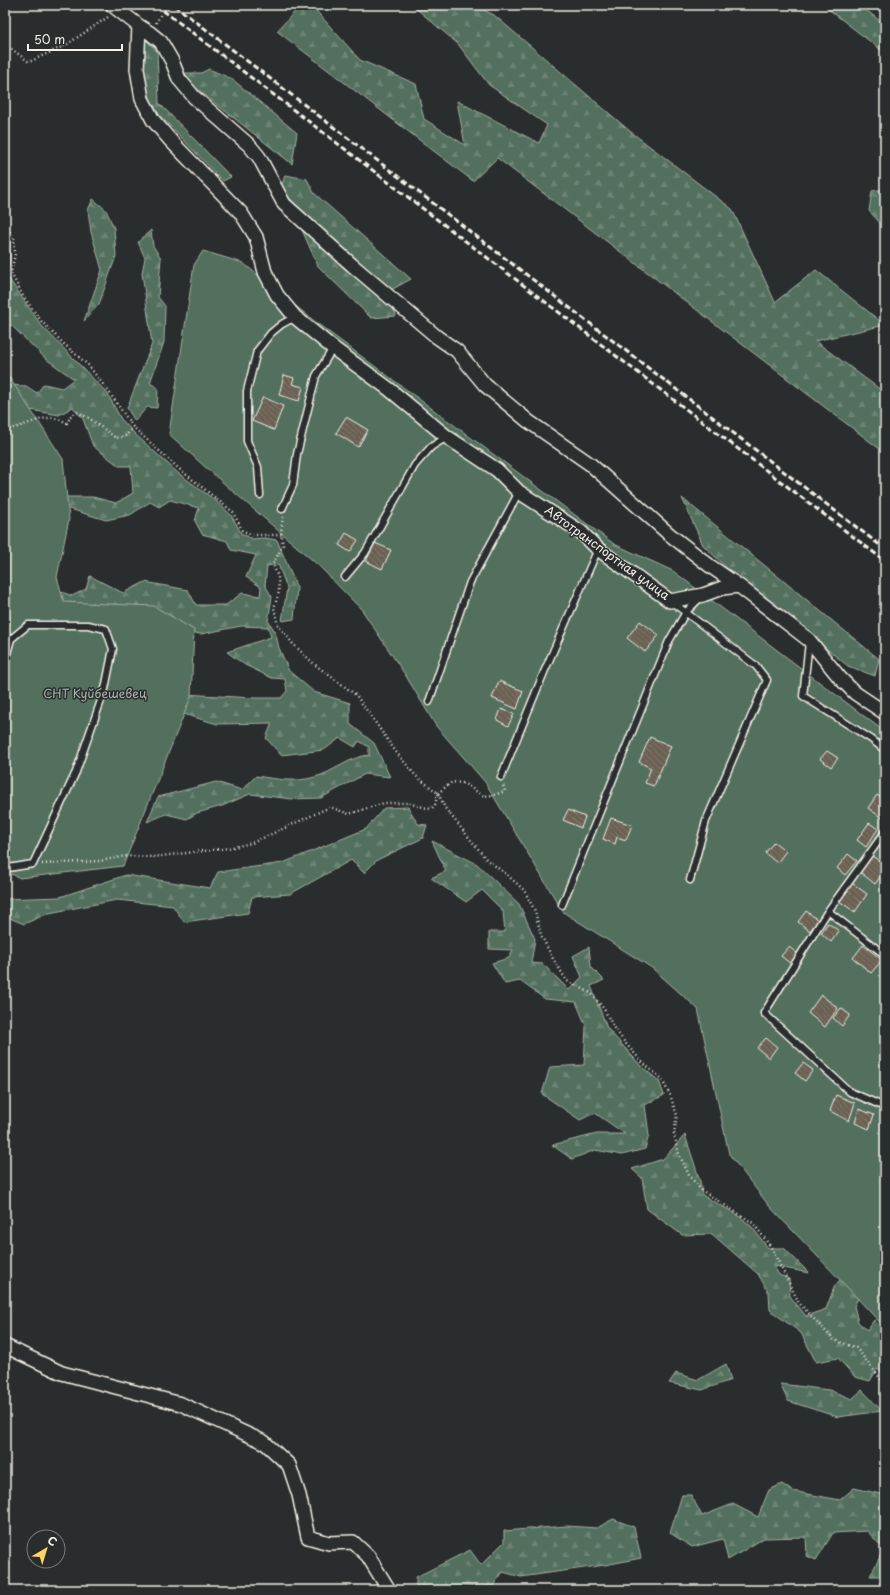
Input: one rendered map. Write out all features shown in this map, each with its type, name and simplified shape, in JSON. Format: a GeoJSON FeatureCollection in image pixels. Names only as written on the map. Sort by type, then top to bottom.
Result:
{"type":"FeatureCollection","features":[{"type":"Feature","properties":{"kind":"street"},"geometry":{"type":"LineString","coordinates":[[115,7],[139,26],[150,32],[161,42],[180,79],[194,97],[249,145],[259,157],[284,204],[314,232],[437,337],[457,351],[485,385],[528,421],[590,464],[669,534],[809,640],[840,678],[855,693],[885,713]]}},
{"type":"Feature","properties":{"kind":"street","name":"Автотранспортная улица"},"geometry":{"type":"LineString","coordinates":[[139,26],[137,68],[142,99],[150,115],[171,141],[240,213],[256,237],[265,272],[277,295],[295,317],[447,437],[497,470],[519,492],[581,532],[598,550],[670,601],[703,595],[722,588],[739,586]]}},
{"type":"Feature","properties":{"kind":"street"},"geometry":{"type":"LineString","coordinates":[[5,1346],[62,1373],[181,1404],[264,1442],[289,1466],[299,1495],[308,1537],[329,1543],[353,1542],[368,1556],[389,1590]]}},
{"type":"Feature","properties":{"kind":"lane"},"geometry":{"type":"LineString","coordinates":[[260,495],[258,467],[247,440],[247,391],[257,351],[271,333],[282,324],[295,317]]}},
{"type":"Feature","properties":{"kind":"lane"},"geometry":{"type":"LineString","coordinates":[[282,509],[293,485],[297,454],[316,376],[333,348]]}},
{"type":"Feature","properties":{"kind":"lane"},"geometry":{"type":"LineString","coordinates":[[345,577],[365,553],[415,465],[431,447],[447,437]]}},
{"type":"Feature","properties":{"kind":"lane"},"geometry":{"type":"LineString","coordinates":[[429,702],[470,582],[519,492]]}},
{"type":"Feature","properties":{"kind":"lane"},"geometry":{"type":"LineString","coordinates":[[501,777],[545,670],[598,550]]}},
{"type":"Feature","properties":{"kind":"lane"},"geometry":{"type":"LineString","coordinates":[[562,905],[669,641],[686,612],[703,595]]}},
{"type":"Feature","properties":{"kind":"lane"},"geometry":{"type":"LineString","coordinates":[[670,601],[756,666],[767,680],[706,821],[690,880]]}},
{"type":"Feature","properties":{"kind":"lane"},"geometry":{"type":"LineString","coordinates":[[5,661],[8,639],[28,625],[88,625],[106,629],[113,649],[105,689],[76,772],[33,864],[8,868],[5,867]]}},
{"type":"Feature","properties":{"kind":"lane"},"geometry":{"type":"LineString","coordinates":[[809,640],[803,696],[885,750]]}},
{"type":"Feature","properties":{"kind":"lane"},"geometry":{"type":"LineString","coordinates":[[885,832],[828,911],[764,1013],[850,1092],[885,1107]]}},
{"type":"Feature","properties":{"kind":"lane"},"geometry":{"type":"LineString","coordinates":[[828,911],[885,955]]}},
{"type":"Feature","properties":{"kind":"path"},"geometry":{"type":"LineString","coordinates":[[5,44],[29,62],[66,45],[115,7]]}},
{"type":"Feature","properties":{"kind":"path"},"geometry":{"type":"LineString","coordinates":[[5,225],[14,238],[14,254],[11,273],[23,296],[42,322],[88,365],[133,427],[178,468],[233,512],[242,530],[252,535],[282,536]]}},
{"type":"Feature","properties":{"kind":"path"},"geometry":{"type":"LineString","coordinates":[[5,429],[12,429],[32,421],[54,418],[67,422],[71,416],[77,412],[89,418],[116,438],[126,436],[133,427]]}},
{"type":"Feature","properties":{"kind":"path"},"geometry":{"type":"LineString","coordinates":[[282,509],[283,545],[273,564],[278,577],[279,592],[274,608],[278,625],[298,649],[314,664],[356,695],[396,752],[416,776],[438,793],[445,808],[487,860],[505,873],[524,890],[535,911],[541,935],[552,957],[567,981],[591,993],[604,1009],[614,1028],[627,1045],[643,1063],[661,1078],[670,1095],[676,1115],[674,1134],[679,1154],[689,1175],[701,1190],[753,1223],[772,1247],[799,1303],[834,1340],[856,1348],[885,1384]]}},
{"type":"Feature","properties":{"kind":"path"},"geometry":{"type":"LineString","coordinates":[[33,864],[100,861],[126,856],[153,857],[228,848],[252,843],[330,807],[350,814],[384,803],[408,803],[431,809],[435,805],[438,793],[452,782],[463,784],[484,796],[494,795],[505,791],[501,777]]}},
{"type":"Feature","properties":{"kind":"path"},"geometry":{"type":"LineString","coordinates":[[875,1590],[885,1578]]}},
{"type":"Feature","properties":{"kind":"green space"},"geometry":{"type":"Polygon","coordinates":[[[301,5],[311,5],[360,60],[416,84],[424,119],[465,145],[457,101],[539,143],[547,125],[489,85],[458,44],[412,5],[474,5],[494,15],[631,132],[732,209],[775,302],[816,270],[885,325],[815,341],[885,393],[885,453],[497,158],[473,181],[277,31],[301,5]]]}},
{"type":"Feature","properties":{"kind":"green space"},"geometry":{"type":"Polygon","coordinates":[[[823,5],[860,5],[885,25],[885,53],[823,5]]]}},
{"type":"Feature","properties":{"kind":"green space"},"geometry":{"type":"Polygon","coordinates":[[[146,40],[157,51],[159,103],[231,177],[223,181],[147,102],[142,47],[146,40]]]}},
{"type":"Feature","properties":{"kind":"green space"},"geometry":{"type":"Polygon","coordinates":[[[209,69],[232,79],[297,133],[292,164],[196,88],[181,73],[201,73],[209,69]]]}},
{"type":"Feature","properties":{"kind":"green space"},"geometry":{"type":"Polygon","coordinates":[[[285,175],[307,179],[314,193],[411,279],[391,290],[396,316],[371,318],[318,266],[302,230],[305,216],[281,188],[285,175]]]}},
{"type":"Feature","properties":{"kind":"green space"},"geometry":{"type":"Polygon","coordinates":[[[885,189],[885,228],[869,211],[872,191],[885,189]]]}},
{"type":"Feature","properties":{"kind":"green space"},"geometry":{"type":"Polygon","coordinates":[[[93,199],[106,210],[114,228],[116,256],[99,304],[84,321],[102,270],[91,232],[88,210],[93,199]]]}},
{"type":"Feature","properties":{"kind":"green space"},"geometry":{"type":"Polygon","coordinates":[[[151,230],[153,246],[161,258],[158,297],[165,306],[164,342],[150,383],[158,388],[157,408],[147,407],[135,421],[127,408],[152,344],[142,273],[145,258],[138,242],[151,230]]]}},
{"type":"Feature","properties":{"kind":"green space"},"geometry":{"type":"Polygon","coordinates":[[[5,234],[10,240],[10,260],[7,276],[41,325],[107,393],[121,419],[135,434],[178,473],[216,501],[231,515],[241,533],[252,539],[264,538],[277,540],[297,588],[294,619],[282,621],[287,588],[278,564],[267,566],[265,585],[272,597],[268,621],[275,631],[279,648],[289,671],[314,692],[350,703],[350,724],[374,743],[390,777],[365,774],[321,798],[292,799],[250,794],[222,806],[197,813],[187,819],[166,814],[147,822],[158,797],[216,782],[242,790],[256,776],[286,780],[308,779],[322,775],[362,756],[369,755],[369,747],[359,741],[355,747],[340,738],[324,750],[281,755],[266,738],[272,723],[217,724],[177,712],[184,694],[281,698],[287,691],[285,679],[272,678],[245,665],[227,652],[271,637],[268,627],[241,626],[201,634],[35,616],[49,587],[72,596],[86,589],[90,576],[123,593],[145,582],[188,590],[196,605],[226,605],[242,593],[260,596],[261,587],[246,577],[256,555],[231,550],[227,541],[202,534],[195,521],[199,508],[170,500],[159,507],[150,502],[130,515],[106,520],[63,507],[53,497],[93,497],[116,503],[133,493],[131,466],[119,466],[93,446],[83,419],[73,407],[59,415],[19,408],[10,385],[26,386],[37,393],[44,384],[62,388],[74,379],[46,359],[12,326],[5,323],[5,234]]]}},
{"type":"Feature","properties":{"kind":"green space"},"geometry":{"type":"Polygon","coordinates":[[[203,251],[243,263],[318,324],[614,544],[673,571],[885,732],[885,1328],[770,1207],[729,1154],[698,1009],[652,968],[563,912],[485,782],[436,726],[406,676],[362,610],[319,566],[169,434],[194,265],[203,251]]]}},
{"type":"Feature","properties":{"kind":"green space","name":"СНТ Куйбешевец"},"geometry":{"type":"Polygon","coordinates":[[[5,371],[63,459],[69,519],[57,577],[64,602],[154,606],[194,630],[191,697],[123,866],[20,878],[5,871],[5,371]]]}},
{"type":"Feature","properties":{"kind":"green space"},"geometry":{"type":"Polygon","coordinates":[[[682,498],[879,659],[875,676],[848,666],[731,572],[703,545],[682,498]]]}},
{"type":"Feature","properties":{"kind":"green space"},"geometry":{"type":"Polygon","coordinates":[[[408,807],[418,824],[427,825],[423,838],[377,860],[364,873],[351,860],[290,894],[252,897],[248,913],[184,922],[173,906],[117,900],[49,913],[24,924],[5,916],[5,899],[60,897],[126,875],[210,888],[218,872],[283,863],[366,829],[384,808],[408,807]]]}},
{"type":"Feature","properties":{"kind":"green space"},"geometry":{"type":"Polygon","coordinates":[[[432,841],[477,864],[519,904],[535,939],[531,963],[543,964],[569,990],[582,977],[573,956],[589,947],[591,967],[604,980],[591,986],[607,1028],[642,1067],[659,1081],[664,1095],[645,1105],[649,1135],[645,1149],[622,1155],[595,1150],[572,1159],[552,1145],[597,1134],[625,1134],[595,1113],[580,1120],[542,1094],[550,1067],[584,1065],[586,1026],[576,1002],[545,999],[520,981],[505,984],[492,963],[509,958],[513,950],[489,949],[489,932],[505,932],[503,911],[482,890],[466,902],[431,878],[446,871],[432,841]]]}},
{"type":"Feature","properties":{"kind":"green space"},"geometry":{"type":"Polygon","coordinates":[[[685,1135],[700,1181],[702,1195],[738,1215],[752,1227],[768,1248],[784,1248],[809,1273],[774,1266],[779,1275],[789,1279],[790,1296],[806,1316],[826,1309],[835,1285],[866,1254],[885,1264],[864,1288],[854,1306],[858,1322],[867,1330],[874,1320],[885,1333],[885,1374],[877,1369],[870,1381],[855,1377],[838,1358],[816,1362],[801,1333],[770,1310],[769,1293],[758,1274],[712,1234],[682,1235],[647,1209],[642,1178],[632,1169],[663,1159],[685,1135]]]}},
{"type":"Feature","properties":{"kind":"green space"},"geometry":{"type":"Polygon","coordinates":[[[726,1364],[731,1380],[702,1390],[669,1383],[676,1373],[698,1380],[726,1364]]]}},
{"type":"Feature","properties":{"kind":"green space"},"geometry":{"type":"Polygon","coordinates":[[[780,1384],[829,1390],[852,1399],[862,1390],[882,1411],[838,1417],[788,1401],[780,1384]]]}},
{"type":"Feature","properties":{"kind":"green space"},"geometry":{"type":"Polygon","coordinates":[[[782,1484],[792,1491],[840,1500],[854,1488],[885,1495],[885,1576],[870,1576],[884,1549],[867,1531],[833,1533],[816,1560],[807,1556],[806,1537],[764,1538],[728,1560],[723,1539],[692,1547],[670,1533],[682,1495],[691,1495],[702,1516],[733,1504],[758,1517],[769,1490],[782,1484]]]}},
{"type":"Feature","properties":{"kind":"green space"},"geometry":{"type":"Polygon","coordinates":[[[613,1519],[634,1527],[641,1558],[605,1565],[521,1577],[503,1572],[493,1586],[501,1590],[470,1590],[472,1586],[467,1590],[416,1590],[416,1577],[470,1550],[481,1565],[504,1542],[504,1531],[566,1526],[597,1528],[613,1519]]]}},
{"type":"Feature","properties":{"kind":"building"},"geometry":{"type":"Polygon","coordinates":[[[284,375],[294,378],[292,384],[303,387],[299,401],[279,395],[284,375]]]}},
{"type":"Feature","properties":{"kind":"building"},"geometry":{"type":"Polygon","coordinates":[[[263,397],[283,406],[274,430],[252,421],[263,397]]]}},
{"type":"Feature","properties":{"kind":"building"},"geometry":{"type":"Polygon","coordinates":[[[346,417],[368,430],[358,447],[336,433],[346,417]]]}},
{"type":"Feature","properties":{"kind":"building"},"geometry":{"type":"Polygon","coordinates":[[[346,533],[358,540],[350,552],[339,545],[346,533]]]}},
{"type":"Feature","properties":{"kind":"building"},"geometry":{"type":"Polygon","coordinates":[[[375,543],[391,550],[382,569],[366,561],[375,543]]]}},
{"type":"Feature","properties":{"kind":"building"},"geometry":{"type":"Polygon","coordinates":[[[640,621],[659,635],[645,652],[627,638],[640,621]]]}},
{"type":"Feature","properties":{"kind":"building"},"geometry":{"type":"Polygon","coordinates":[[[499,681],[523,691],[517,709],[492,698],[499,681]]]}},
{"type":"Feature","properties":{"kind":"building"},"geometry":{"type":"Polygon","coordinates":[[[501,709],[514,714],[508,726],[497,720],[501,709]]]}},
{"type":"Feature","properties":{"kind":"building"},"geometry":{"type":"Polygon","coordinates":[[[650,737],[671,746],[654,786],[645,783],[651,768],[639,762],[650,737]]]}},
{"type":"Feature","properties":{"kind":"building"},"geometry":{"type":"Polygon","coordinates":[[[827,751],[838,758],[831,767],[820,759],[827,751]]]}},
{"type":"Feature","properties":{"kind":"building"},"geometry":{"type":"Polygon","coordinates":[[[877,795],[885,801],[885,814],[882,818],[868,808],[877,795]]]}},
{"type":"Feature","properties":{"kind":"building"},"geometry":{"type":"Polygon","coordinates":[[[568,810],[585,817],[581,828],[563,820],[568,810]]]}},
{"type":"Feature","properties":{"kind":"building"},"geometry":{"type":"Polygon","coordinates":[[[611,818],[632,825],[626,840],[617,837],[615,844],[603,839],[611,818]]]}},
{"type":"Feature","properties":{"kind":"building"},"geometry":{"type":"Polygon","coordinates":[[[869,823],[878,829],[866,847],[857,840],[869,823]]]}},
{"type":"Feature","properties":{"kind":"building"},"geometry":{"type":"Polygon","coordinates":[[[774,842],[786,851],[777,863],[765,853],[774,842]]]}},
{"type":"Feature","properties":{"kind":"building"},"geometry":{"type":"Polygon","coordinates":[[[848,854],[857,861],[845,875],[837,868],[848,854]]]}},
{"type":"Feature","properties":{"kind":"building"},"geometry":{"type":"Polygon","coordinates":[[[872,856],[885,865],[885,870],[875,884],[860,872],[872,856]]]}},
{"type":"Feature","properties":{"kind":"building"},"geometry":{"type":"Polygon","coordinates":[[[852,883],[867,894],[855,912],[839,901],[852,883]]]}},
{"type":"Feature","properties":{"kind":"building"},"geometry":{"type":"Polygon","coordinates":[[[806,911],[818,920],[810,931],[798,922],[806,911]]]}},
{"type":"Feature","properties":{"kind":"building"},"geometry":{"type":"Polygon","coordinates":[[[828,923],[839,931],[831,942],[821,933],[828,923]]]}},
{"type":"Feature","properties":{"kind":"building"},"geometry":{"type":"Polygon","coordinates":[[[863,945],[882,960],[871,973],[853,958],[863,945]]]}},
{"type":"Feature","properties":{"kind":"building"},"geometry":{"type":"Polygon","coordinates":[[[789,947],[799,955],[791,964],[781,956],[789,947]]]}},
{"type":"Feature","properties":{"kind":"building"},"geometry":{"type":"Polygon","coordinates":[[[821,995],[838,1008],[825,1027],[808,1013],[821,995]]]}},
{"type":"Feature","properties":{"kind":"building"},"geometry":{"type":"Polygon","coordinates":[[[841,1008],[850,1015],[842,1026],[833,1018],[841,1008]]]}},
{"type":"Feature","properties":{"kind":"building"},"geometry":{"type":"Polygon","coordinates":[[[766,1038],[777,1047],[769,1058],[757,1048],[766,1038]]]}},
{"type":"Feature","properties":{"kind":"building"},"geometry":{"type":"Polygon","coordinates":[[[803,1063],[813,1070],[805,1081],[795,1073],[803,1063]]]}},
{"type":"Feature","properties":{"kind":"building"},"geometry":{"type":"Polygon","coordinates":[[[836,1095],[855,1103],[849,1121],[830,1111],[836,1095]]]}},
{"type":"Feature","properties":{"kind":"building"},"geometry":{"type":"Polygon","coordinates":[[[859,1109],[874,1115],[869,1129],[855,1123],[859,1109]]]}},
{"type":"Feature","properties":{"kind":"railway"},"geometry":{"type":"LineString","coordinates":[[156,5],[885,561]]}},
{"type":"Feature","properties":{"kind":"railway"},"geometry":{"type":"LineString","coordinates":[[174,5],[885,549]]}}]}
